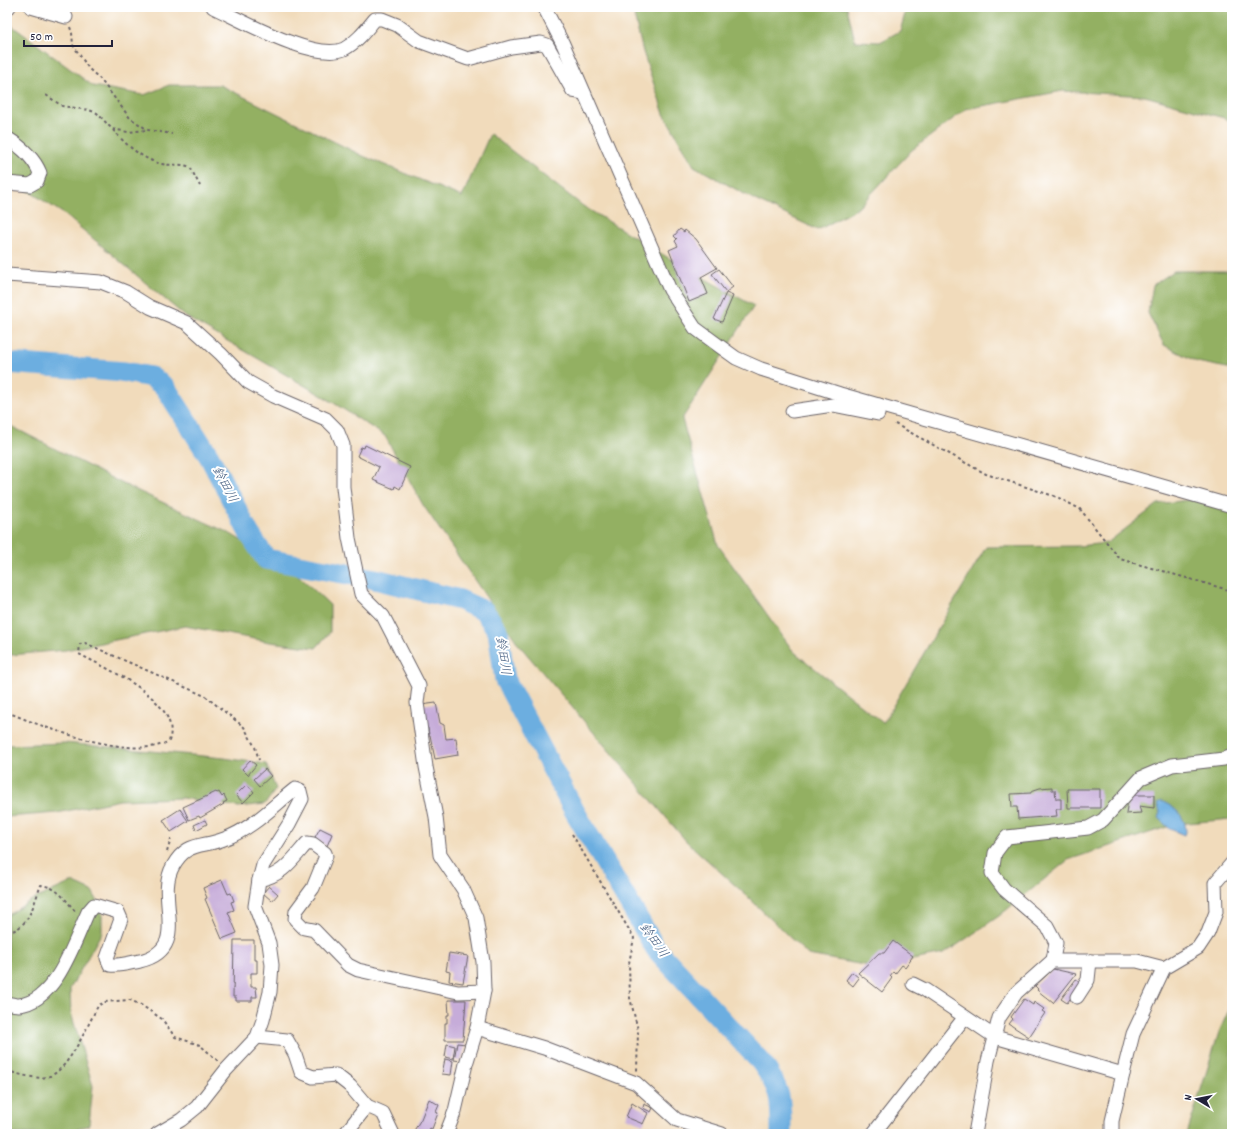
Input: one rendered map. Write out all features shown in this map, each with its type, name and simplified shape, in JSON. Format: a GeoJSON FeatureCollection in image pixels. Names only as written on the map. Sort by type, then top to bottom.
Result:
{"type":"FeatureCollection","features":[{"type":"Feature","properties":{"kind":"street"},"geometry":{"type":"LineString","coordinates":[[31,7],[62,12]]}},
{"type":"Feature","properties":{"kind":"street"},"geometry":{"type":"LineString","coordinates":[[212,7],[292,44],[323,52],[343,49],[359,38],[375,19],[382,19],[397,25],[419,42],[468,59],[511,47],[541,43],[548,45],[573,91],[584,93]]}},
{"type":"Feature","properties":{"kind":"street"},"geometry":{"type":"LineString","coordinates":[[544,7],[563,44],[670,290],[695,328],[736,358],[761,369],[878,409],[1232,506]]}},
{"type":"Feature","properties":{"kind":"street"},"geometry":{"type":"LineString","coordinates":[[7,138],[25,152],[36,165],[40,173],[37,182],[30,186],[7,183]]}},
{"type":"Feature","properties":{"kind":"street"},"geometry":{"type":"LineString","coordinates":[[7,275],[101,282],[126,292],[150,307],[187,323],[221,354],[248,382],[273,396],[326,419],[336,430],[343,445],[343,487],[349,538],[361,594],[383,616],[418,686],[416,703],[426,767],[436,817],[440,855],[463,889],[476,918],[483,962],[484,991],[478,1028],[466,1064],[455,1111],[446,1134]]}},
{"type":"Feature","properties":{"kind":"street"},"geometry":{"type":"LineString","coordinates":[[792,411],[833,405],[878,409]]}},
{"type":"Feature","properties":{"kind":"street"},"geometry":{"type":"LineString","coordinates":[[975,1134],[988,1061],[999,1018],[1016,993],[1052,961],[1056,943],[1047,926],[1004,889],[992,873],[995,853],[1007,837],[1088,828],[1103,820],[1141,778],[1172,765],[1224,759],[1232,756]]}},
{"type":"Feature","properties":{"kind":"street"},"geometry":{"type":"LineString","coordinates":[[7,1003],[19,1005],[35,1000],[52,985],[64,963],[83,921],[94,905],[118,912],[121,919],[107,958],[110,965],[122,966],[153,958],[167,942],[170,929],[167,889],[172,867],[181,854],[190,847],[224,840],[254,824],[295,789],[300,791],[302,799],[289,824],[263,865],[259,880],[255,906],[268,943],[272,965],[270,992],[257,1037],[227,1069],[198,1107],[181,1120],[157,1134]]}},
{"type":"Feature","properties":{"kind":"street"},"geometry":{"type":"LineString","coordinates":[[259,880],[272,878],[287,866],[307,843],[313,844],[326,853],[326,856],[313,888],[296,911],[295,919],[304,928],[314,930],[348,966],[358,970],[458,992],[484,991]]}},
{"type":"Feature","properties":{"kind":"street"},"geometry":{"type":"LineString","coordinates":[[1112,1134],[1112,1121],[1133,1034],[1164,968],[1198,948],[1208,934],[1216,912],[1215,883],[1232,862]]}},
{"type":"Feature","properties":{"kind":"street"},"geometry":{"type":"LineString","coordinates":[[1052,961],[1138,961],[1164,968]]}},
{"type":"Feature","properties":{"kind":"street"},"geometry":{"type":"LineString","coordinates":[[1077,997],[1088,980],[1090,961]]}},
{"type":"Feature","properties":{"kind":"street"},"geometry":{"type":"LineString","coordinates":[[913,984],[925,990],[994,1037],[1123,1074]]}},
{"type":"Feature","properties":{"kind":"street"},"geometry":{"type":"LineString","coordinates":[[873,1134],[965,1017]]}},
{"type":"Feature","properties":{"kind":"street"},"geometry":{"type":"LineString","coordinates":[[478,1028],[544,1048],[636,1083],[677,1120],[722,1134]]}},
{"type":"Feature","properties":{"kind":"street"},"geometry":{"type":"LineString","coordinates":[[257,1037],[287,1040],[295,1054],[301,1072],[313,1077],[336,1075],[350,1086],[367,1106],[383,1113],[393,1134]]}},
{"type":"Feature","properties":{"kind":"street"},"geometry":{"type":"LineString","coordinates":[[345,1134],[367,1106]]}},
{"type":"Feature","properties":{"kind":"path"},"geometry":{"type":"LineString","coordinates":[[62,12],[72,33],[73,45],[89,69],[100,79],[130,118],[148,130]]}},
{"type":"Feature","properties":{"kind":"path"},"geometry":{"type":"LineString","coordinates":[[46,95],[62,106],[89,110],[97,114],[121,139],[160,164],[183,164],[190,167],[200,186]]}},
{"type":"Feature","properties":{"kind":"path"},"geometry":{"type":"LineString","coordinates":[[112,129],[128,132],[148,130],[172,134]]}},
{"type":"Feature","properties":{"kind":"path"},"geometry":{"type":"LineString","coordinates":[[878,409],[986,474],[1057,497],[1080,509],[1120,559],[1232,591]]}},
{"type":"Feature","properties":{"kind":"path"},"geometry":{"type":"LineString","coordinates":[[7,712],[56,731],[95,742],[149,747],[162,745],[169,741],[172,732],[165,710],[153,698],[119,675],[79,654],[80,644],[85,643],[205,696],[244,727],[255,747],[259,760]]}},
{"type":"Feature","properties":{"kind":"path"},"geometry":{"type":"LineString","coordinates":[[572,834],[634,938],[629,963],[630,998],[638,1030],[636,1083]]}},
{"type":"Feature","properties":{"kind":"path"},"geometry":{"type":"LineString","coordinates":[[7,932],[12,932],[26,923],[41,885],[51,886],[62,896],[83,921]]}},
{"type":"Feature","properties":{"kind":"path"},"geometry":{"type":"LineString","coordinates":[[7,1071],[34,1077],[49,1076],[61,1067],[72,1053],[98,1006],[104,1002],[130,1000],[141,1005],[162,1019],[175,1038],[200,1045],[227,1069]]}},
{"type":"Feature","properties":{"kind":"green space"},"geometry":{"type":"Polygon","coordinates":[[[634,7],[847,7],[855,41],[880,42],[900,31],[907,7],[1232,7],[1232,122],[1224,118],[1145,96],[1063,91],[966,109],[912,150],[858,208],[818,230],[755,200],[694,166],[664,114],[643,52],[633,11],[634,7]]]}},
{"type":"Feature","properties":{"kind":"green space"},"geometry":{"type":"Polygon","coordinates":[[[7,22],[93,86],[144,95],[169,85],[220,85],[363,156],[462,197],[490,134],[583,206],[677,263],[754,306],[682,419],[718,545],[793,651],[883,723],[986,547],[1078,546],[1107,543],[1158,504],[1217,496],[1232,502],[1232,819],[1176,824],[1068,860],[999,916],[944,954],[875,967],[808,955],[747,896],[687,842],[519,645],[423,505],[385,436],[326,398],[186,317],[64,214],[7,177],[7,22]]]}},
{"type":"Feature","properties":{"kind":"green space"},"geometry":{"type":"Polygon","coordinates":[[[1174,271],[1232,271],[1232,369],[1197,362],[1164,345],[1148,313],[1153,285],[1174,271]]]}},
{"type":"Feature","properties":{"kind":"green space"},"geometry":{"type":"Polygon","coordinates":[[[7,424],[123,484],[229,533],[298,575],[330,605],[330,632],[316,648],[270,642],[185,626],[66,650],[11,655],[7,654],[7,424]]]}},
{"type":"Feature","properties":{"kind":"green space"},"geometry":{"type":"Polygon","coordinates":[[[65,743],[224,758],[266,764],[276,789],[265,804],[238,807],[182,798],[120,800],[57,813],[7,817],[7,745],[65,743]]]}},
{"type":"Feature","properties":{"kind":"green space"},"geometry":{"type":"Polygon","coordinates":[[[72,882],[92,891],[102,909],[102,932],[70,989],[71,1013],[93,1086],[89,1125],[65,1134],[7,1134],[7,916],[30,901],[72,882]]]}},
{"type":"Feature","properties":{"kind":"green space"},"geometry":{"type":"Polygon","coordinates":[[[1232,1003],[1232,1134],[1187,1134],[1219,1032],[1232,1003]]]}},
{"type":"Feature","properties":{"kind":"water"},"geometry":{"type":"Polygon","coordinates":[[[1161,801],[1175,809],[1182,817],[1186,827],[1186,833],[1184,835],[1170,829],[1158,818],[1160,812],[1157,803],[1161,801]]]}},
{"type":"Feature","properties":{"kind":"building"},"geometry":{"type":"Polygon","coordinates":[[[680,229],[684,232],[685,230],[696,239],[717,268],[701,277],[708,294],[689,302],[669,250],[678,246],[675,241],[677,239],[674,236],[680,229]]]}},
{"type":"Feature","properties":{"kind":"building"},"geometry":{"type":"Polygon","coordinates":[[[719,269],[733,287],[726,292],[712,274],[719,269]]]}},
{"type":"Feature","properties":{"kind":"building"},"geometry":{"type":"Polygon","coordinates":[[[726,293],[733,296],[722,322],[714,319],[726,293]]]}},
{"type":"Feature","properties":{"kind":"building"},"geometry":{"type":"Polygon","coordinates":[[[365,445],[410,467],[400,489],[395,486],[394,489],[373,480],[379,467],[357,456],[361,447],[364,448],[365,445]]]}},
{"type":"Feature","properties":{"kind":"building"},"geometry":{"type":"Polygon","coordinates":[[[436,703],[440,723],[444,725],[446,739],[456,738],[458,755],[435,759],[428,728],[425,729],[421,705],[436,703]]]}},
{"type":"Feature","properties":{"kind":"building"},"geometry":{"type":"Polygon","coordinates":[[[250,760],[256,765],[248,775],[242,769],[250,760]]]}},
{"type":"Feature","properties":{"kind":"building"},"geometry":{"type":"Polygon","coordinates":[[[265,769],[271,776],[260,786],[254,779],[265,769]]]}},
{"type":"Feature","properties":{"kind":"building"},"geometry":{"type":"Polygon","coordinates":[[[247,784],[254,792],[243,803],[236,795],[247,784]]]}},
{"type":"Feature","properties":{"kind":"building"},"geometry":{"type":"Polygon","coordinates":[[[1052,787],[1052,790],[1055,790],[1056,799],[1061,799],[1061,809],[1056,809],[1057,816],[1018,819],[1017,807],[1012,807],[1011,794],[1031,793],[1031,791],[1040,788],[1052,787]]]}},
{"type":"Feature","properties":{"kind":"building"},"geometry":{"type":"Polygon","coordinates":[[[1067,789],[1100,789],[1100,808],[1068,808],[1067,789]]]}},
{"type":"Feature","properties":{"kind":"building"},"geometry":{"type":"Polygon","coordinates":[[[219,792],[222,797],[224,795],[227,801],[200,818],[199,816],[189,820],[183,807],[219,792]]]}},
{"type":"Feature","properties":{"kind":"building"},"geometry":{"type":"Polygon","coordinates":[[[1133,795],[1154,795],[1154,808],[1139,806],[1141,813],[1126,814],[1128,799],[1133,795]]]}},
{"type":"Feature","properties":{"kind":"building"},"geometry":{"type":"Polygon","coordinates":[[[180,809],[188,821],[171,832],[163,820],[180,809]]]}},
{"type":"Feature","properties":{"kind":"building"},"geometry":{"type":"Polygon","coordinates":[[[205,820],[207,824],[196,830],[194,825],[205,820]]]}},
{"type":"Feature","properties":{"kind":"building"},"geometry":{"type":"Polygon","coordinates":[[[320,828],[332,834],[327,846],[314,839],[320,828]]]}},
{"type":"Feature","properties":{"kind":"building"},"geometry":{"type":"Polygon","coordinates":[[[222,880],[228,894],[231,893],[234,901],[231,902],[234,910],[228,912],[237,933],[222,939],[205,899],[207,898],[203,888],[222,880]]]}},
{"type":"Feature","properties":{"kind":"building"},"geometry":{"type":"Polygon","coordinates":[[[269,886],[278,894],[272,901],[263,893],[269,886]]]}},
{"type":"Feature","properties":{"kind":"building"},"geometry":{"type":"Polygon","coordinates":[[[234,940],[254,940],[254,960],[257,960],[257,973],[251,973],[251,987],[256,987],[257,997],[252,997],[252,1001],[236,1001],[236,997],[233,997],[234,940]]]}},
{"type":"Feature","properties":{"kind":"building"},"geometry":{"type":"Polygon","coordinates":[[[893,941],[913,956],[905,967],[902,965],[895,974],[893,972],[890,976],[892,978],[882,992],[858,973],[879,953],[884,953],[893,941]]]}},
{"type":"Feature","properties":{"kind":"building"},"geometry":{"type":"Polygon","coordinates":[[[449,953],[468,956],[463,983],[449,981],[450,972],[446,971],[449,953]]]}},
{"type":"Feature","properties":{"kind":"building"},"geometry":{"type":"Polygon","coordinates":[[[1053,969],[1076,974],[1053,1003],[1037,990],[1038,989],[1035,986],[1053,969]]]}},
{"type":"Feature","properties":{"kind":"building"},"geometry":{"type":"Polygon","coordinates":[[[852,972],[859,978],[853,986],[846,980],[852,972]]]}},
{"type":"Feature","properties":{"kind":"building"},"geometry":{"type":"Polygon","coordinates":[[[1076,979],[1082,983],[1067,1003],[1061,999],[1076,979]]]}},
{"type":"Feature","properties":{"kind":"building"},"geometry":{"type":"Polygon","coordinates":[[[1024,999],[1033,1005],[1034,1002],[1044,1009],[1042,1011],[1045,1013],[1029,1037],[1009,1024],[1013,1019],[1011,1017],[1024,999]]]}},
{"type":"Feature","properties":{"kind":"building"},"geometry":{"type":"Polygon","coordinates":[[[448,1000],[466,1000],[463,1040],[445,1040],[445,1023],[447,1023],[447,1015],[449,1015],[448,1000]]]}},
{"type":"Feature","properties":{"kind":"building"},"geometry":{"type":"Polygon","coordinates":[[[457,1043],[466,1044],[461,1061],[454,1060],[457,1043]]]}},
{"type":"Feature","properties":{"kind":"building"},"geometry":{"type":"Polygon","coordinates":[[[447,1044],[455,1046],[453,1059],[445,1057],[447,1044]]]}},
{"type":"Feature","properties":{"kind":"building"},"geometry":{"type":"Polygon","coordinates":[[[445,1059],[453,1061],[451,1075],[442,1074],[445,1059]]]}},
{"type":"Feature","properties":{"kind":"building"},"geometry":{"type":"Polygon","coordinates":[[[429,1099],[439,1105],[436,1112],[438,1113],[432,1129],[430,1128],[428,1134],[412,1134],[421,1119],[429,1099]]]}},
{"type":"Feature","properties":{"kind":"building"},"geometry":{"type":"Polygon","coordinates":[[[632,1103],[648,1113],[643,1124],[626,1117],[632,1103]]]}},
{"type":"Feature","properties":{"kind":"building"},"geometry":{"type":"Polygon","coordinates":[[[644,1104],[653,1108],[651,1112],[643,1108],[644,1104]]]}},
{"type":"Feature","properties":{"kind":"waterway","name":"鈴田川"},"geometry":{"type":"LineString","coordinates":[[7,363],[125,372],[151,377],[165,387],[209,456],[249,533],[266,559],[375,579],[460,600],[484,611],[498,631],[505,680],[575,812],[656,949],[761,1062],[768,1072],[777,1088],[779,1096],[781,1134]]}}]}
